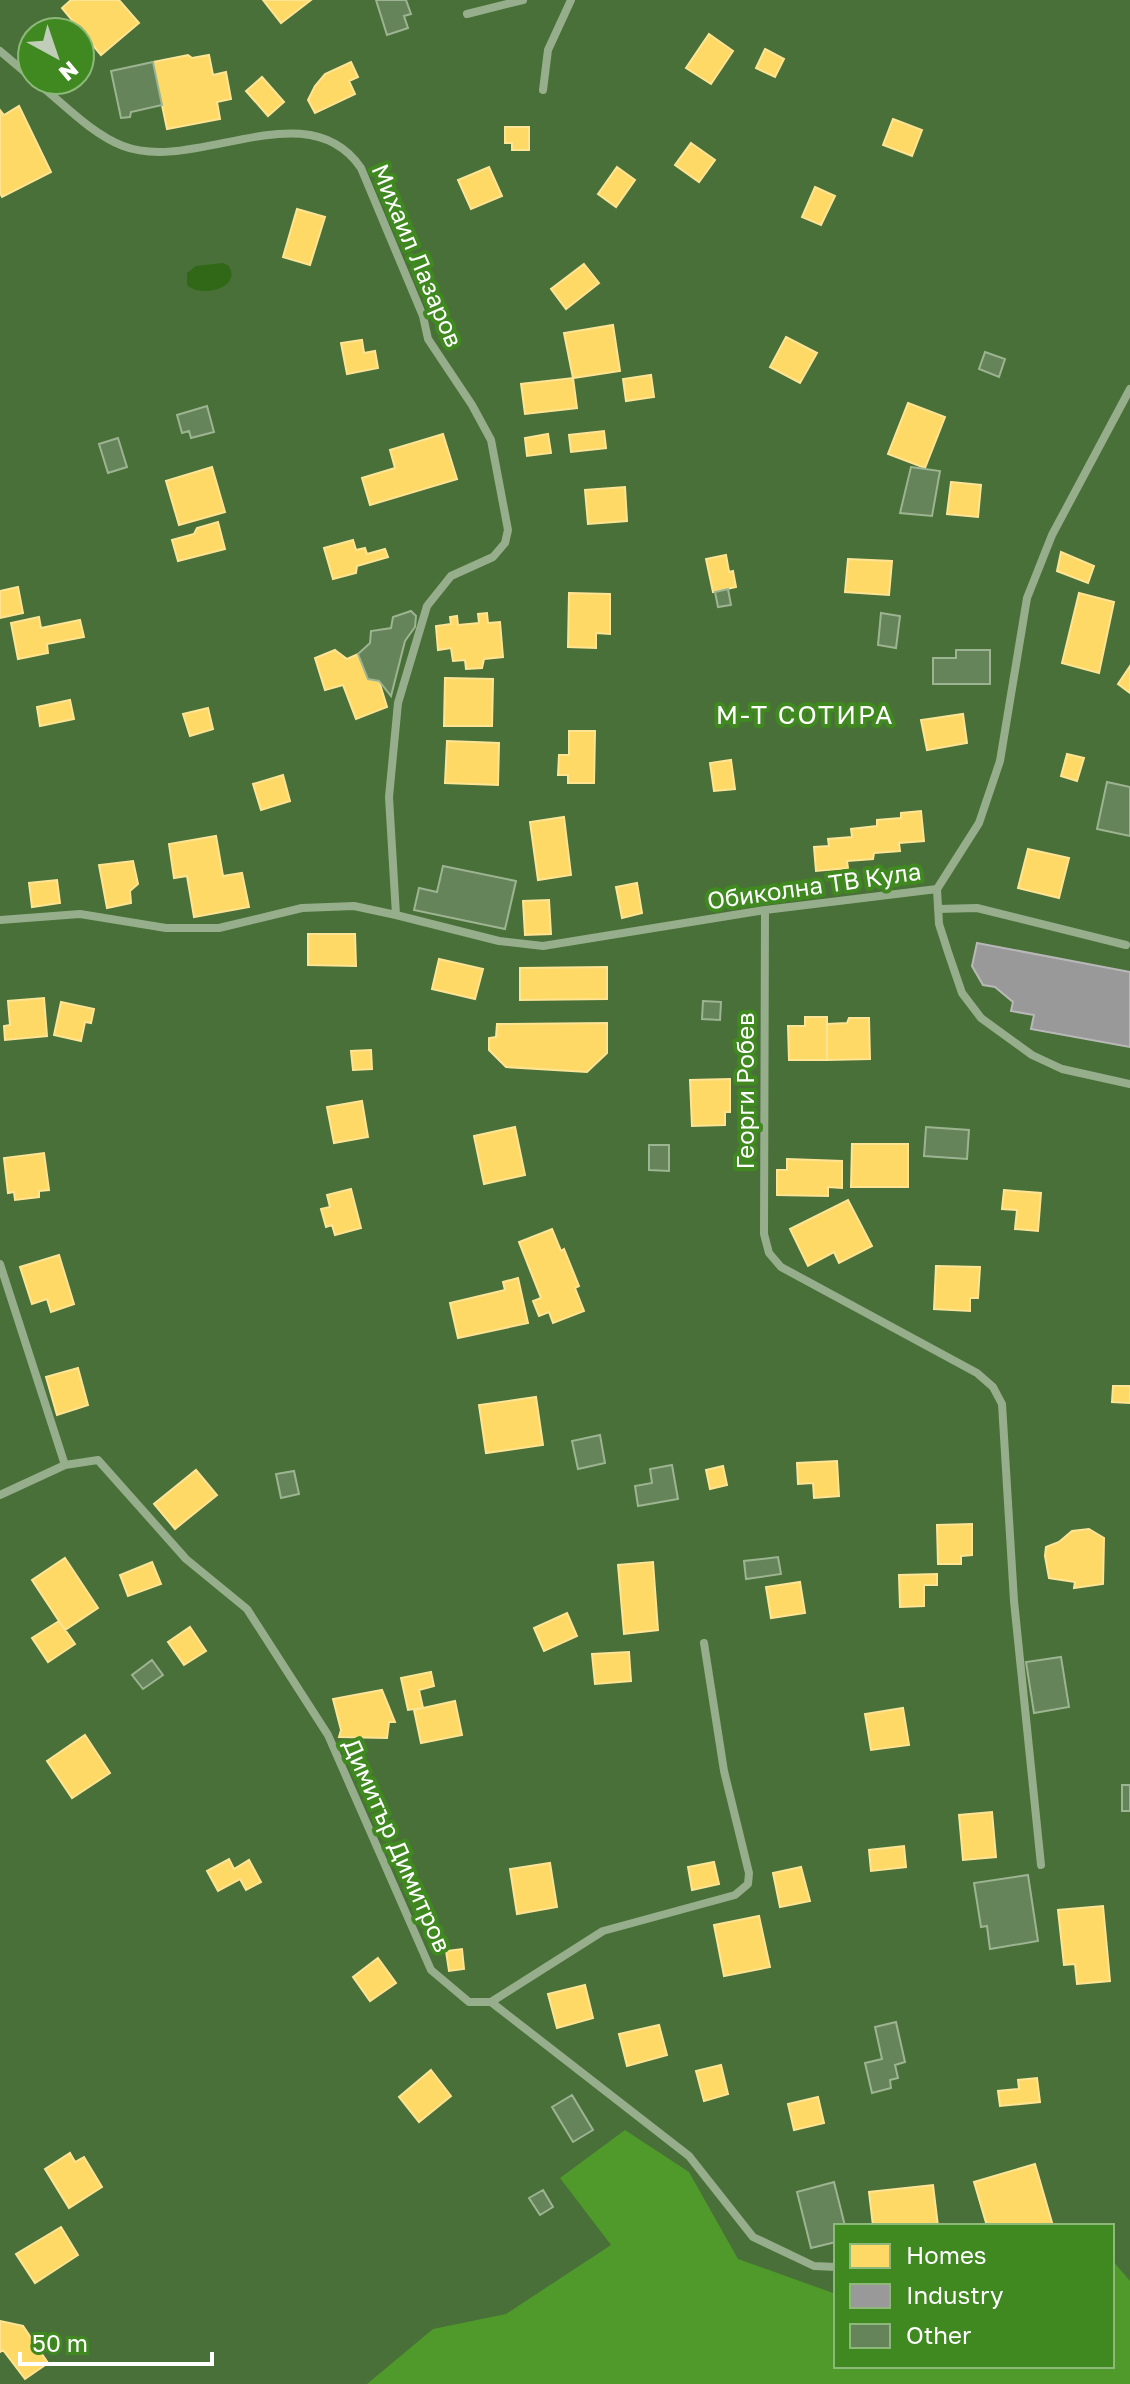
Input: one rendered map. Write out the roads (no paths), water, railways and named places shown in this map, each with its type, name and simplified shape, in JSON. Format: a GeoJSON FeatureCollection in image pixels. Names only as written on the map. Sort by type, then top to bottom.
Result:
{"type":"FeatureCollection","features":[{"type":"Feature","properties":{"kind":"street"},"geometry":{"type":"LineString","coordinates":[[467,14],[523,0]]}},
{"type":"Feature","properties":{"kind":"street"},"geometry":{"type":"LineString","coordinates":[[543,90],[548,50],[571,0]]}},
{"type":"Feature","properties":{"kind":"street","name":"Михаил Лазаров"},"geometry":{"type":"LineString","coordinates":[[0,51],[16,65]]}},
{"type":"Feature","properties":{"kind":"street","name":"Михаил Лазаров"},"geometry":{"type":"LineString","coordinates":[[54,96],[96,130],[124,146],[159,153],[250,137],[304,134],[332,140],[350,152],[361,168],[418,303],[428,339],[472,405],[491,440],[503,492],[508,530],[505,543],[493,557],[451,576],[427,606],[398,703],[389,797],[396,915]]}},
{"type":"Feature","properties":{"kind":"street"},"geometry":{"type":"LineString","coordinates":[[937,889],[979,823],[1000,761],[1027,598],[1052,535],[1130,389]]}},
{"type":"Feature","properties":{"kind":"street","name":"Обиколна ТВ Кула"},"geometry":{"type":"LineString","coordinates":[[0,920],[80,914],[166,928],[219,928],[302,908],[354,906],[499,941],[543,946],[765,910],[937,889],[943,938],[962,993],[981,1018],[1032,1055],[1062,1069],[1130,1084]]}},
{"type":"Feature","properties":{"kind":"street"},"geometry":{"type":"LineString","coordinates":[[938,909],[977,908],[1126,945]]}},
{"type":"Feature","properties":{"kind":"street","name":"Георги Робев"},"geometry":{"type":"LineString","coordinates":[[765,910],[764,1234],[769,1253],[781,1267],[977,1373],[993,1387],[1002,1404],[1014,1601],[1041,1865]]}},
{"type":"Feature","properties":{"kind":"street"},"geometry":{"type":"LineString","coordinates":[[0,1264],[65,1465]]}},
{"type":"Feature","properties":{"kind":"street","name":"Димитър Димитров"},"geometry":{"type":"LineString","coordinates":[[0,1495],[65,1465],[98,1460],[186,1559],[247,1609],[328,1735],[431,1970],[469,2002],[491,2002],[689,2156],[753,2237],[814,2266],[834,2267]]}},
{"type":"Feature","properties":{"kind":"street"},"geometry":{"type":"LineString","coordinates":[[491,2002],[603,1931],[735,1895],[748,1884],[749,1873],[724,1771],[704,1643]]}},
{"type":"Feature","properties":{"kind":"district","name":"М-Т СОТИРА"},"geometry":{"type":"Point","coordinates":[805,714]}}]}
